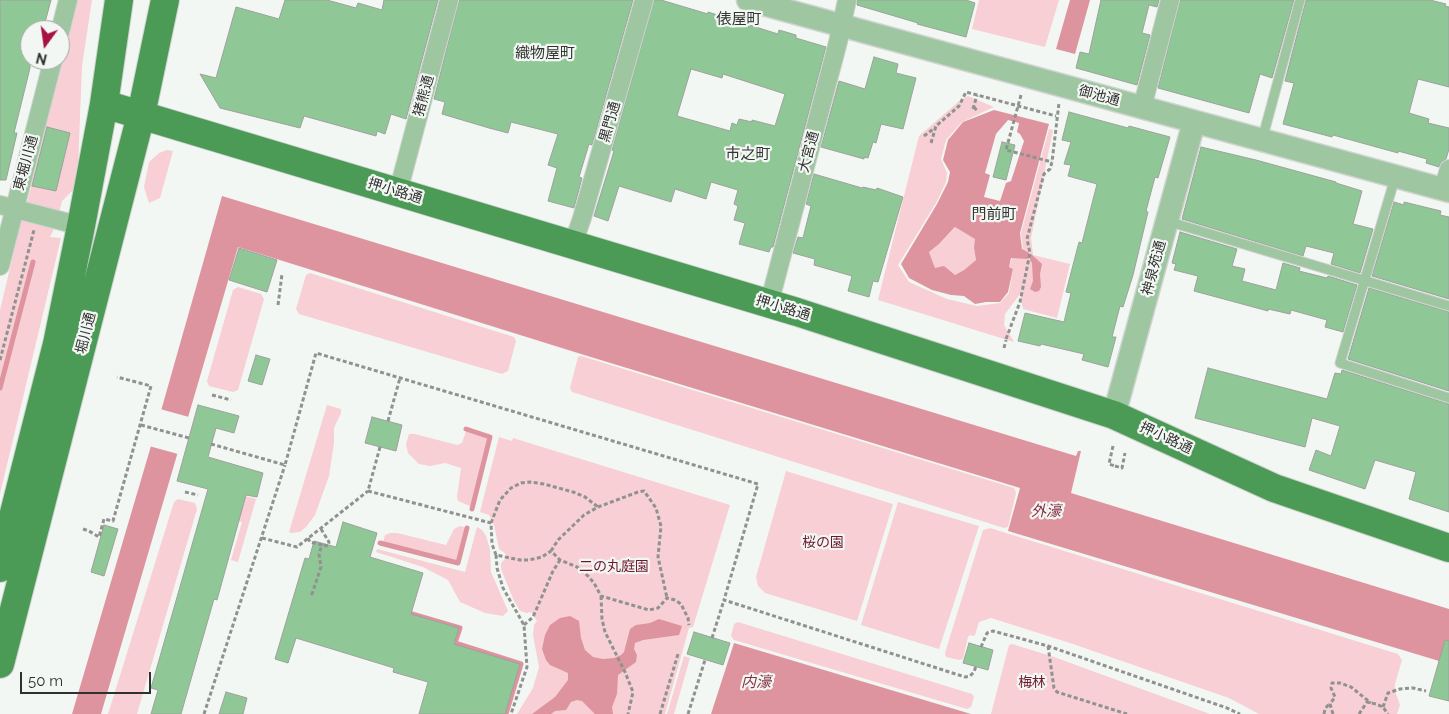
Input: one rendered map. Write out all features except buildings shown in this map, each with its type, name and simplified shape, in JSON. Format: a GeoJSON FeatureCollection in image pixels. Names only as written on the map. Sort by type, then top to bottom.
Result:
{"type":"FeatureCollection","features":[{"type":"Feature","properties":{"kind":"main road","name":"堀川通"},"geometry":{"type":"LineString","coordinates":[[0,568],[57,344],[69,223],[104,104],[119,0]]}},
{"type":"Feature","properties":{"kind":"main road","name":"堀川通"},"geometry":{"type":"LineString","coordinates":[[0,664],[141,115],[165,0]]}},
{"type":"Feature","properties":{"kind":"main road","name":"押小路通"},"geometry":{"type":"LineString","coordinates":[[104,104],[768,304],[1114,415],[1274,488],[1449,548]]}},
{"type":"Feature","properties":{"kind":"street"},"geometry":{"type":"LineString","coordinates":[[63,20],[68,0]]}},
{"type":"Feature","properties":{"kind":"street","name":"猪熊通"},"geometry":{"type":"LineString","coordinates":[[398,192],[449,0]]}},
{"type":"Feature","properties":{"kind":"street","name":"黒門通"},"geometry":{"type":"LineString","coordinates":[[573,244],[644,0]]}},
{"type":"Feature","properties":{"kind":"street","name":"御池通"},"geometry":{"type":"LineString","coordinates":[[748,0],[1395,177],[1447,184]]}},
{"type":"Feature","properties":{"kind":"street","name":"大宮通"},"geometry":{"type":"LineString","coordinates":[[768,304],[838,42],[847,0]]}},
{"type":"Feature","properties":{"kind":"street"},"geometry":{"type":"LineString","coordinates":[[1142,108],[1170,0]]}},
{"type":"Feature","properties":{"kind":"street","name":"東堀川通"},"geometry":{"type":"LineString","coordinates":[[0,266],[13,208],[50,70]]}},
{"type":"Feature","properties":{"kind":"street","name":"神泉苑通"},"geometry":{"type":"LineString","coordinates":[[1114,415],[1194,122]]}},
{"type":"Feature","properties":{"kind":"street"},"geometry":{"type":"LineString","coordinates":[[13,208],[69,223]]}},
{"type":"Feature","properties":{"kind":"lane"},"geometry":{"type":"LineString","coordinates":[[1262,140],[1300,0]]}},
{"type":"Feature","properties":{"kind":"lane"},"geometry":{"type":"LineString","coordinates":[[1395,177],[1340,363],[1449,398]]}},
{"type":"Feature","properties":{"kind":"lane"},"geometry":{"type":"LineString","coordinates":[[1167,221],[1366,279],[1449,306]]}},
{"type":"Feature","properties":{"kind":"path"},"geometry":{"type":"LineString","coordinates":[[924,136],[958,106],[966,92],[1056,116]]}},
{"type":"Feature","properties":{"kind":"path"},"geometry":{"type":"LineString","coordinates":[[1022,92],[1006,150],[1052,162]]}},
{"type":"Feature","properties":{"kind":"path"},"geometry":{"type":"LineString","coordinates":[[976,95],[974,108],[978,112]]}},
{"type":"Feature","properties":{"kind":"path"},"geometry":{"type":"LineString","coordinates":[[1004,348],[1020,302],[1030,253],[1027,238],[1044,174],[1050,169],[1052,162],[1059,102]]}},
{"type":"Feature","properties":{"kind":"path"},"geometry":{"type":"LineString","coordinates":[[931,143],[936,126]]}},
{"type":"Feature","properties":{"kind":"path"},"geometry":{"type":"LineString","coordinates":[[0,360],[31,240]]}},
{"type":"Feature","properties":{"kind":"path"},"geometry":{"type":"LineString","coordinates":[[278,305],[282,274]]}},
{"type":"Feature","properties":{"kind":"path"},"geometry":{"type":"LineString","coordinates":[[204,714],[285,464],[316,353],[758,484],[712,638]]}},
{"type":"Feature","properties":{"kind":"path"},"geometry":{"type":"LineString","coordinates":[[83,529],[99,537],[104,518],[113,521],[151,386],[117,377]]}},
{"type":"Feature","properties":{"kind":"path"},"geometry":{"type":"LineString","coordinates":[[388,421],[400,378]]}},
{"type":"Feature","properties":{"kind":"path"},"geometry":{"type":"LineString","coordinates":[[212,395],[231,400]]}},
{"type":"Feature","properties":{"kind":"path"},"geometry":{"type":"LineString","coordinates":[[141,425],[189,438]]}},
{"type":"Feature","properties":{"kind":"path"},"geometry":{"type":"LineString","coordinates":[[211,444],[285,464]]}},
{"type":"Feature","properties":{"kind":"path"},"geometry":{"type":"LineString","coordinates":[[1114,446],[1109,464],[1122,468],[1125,453]]}},
{"type":"Feature","properties":{"kind":"path"},"geometry":{"type":"LineString","coordinates":[[262,538],[297,547],[368,491],[380,447]]}},
{"type":"Feature","properties":{"kind":"path"},"geometry":{"type":"LineString","coordinates":[[511,714],[527,666],[524,625],[503,588],[492,544],[491,523],[500,500],[510,488],[521,483],[530,482],[573,492],[585,497],[598,507]]}},
{"type":"Feature","properties":{"kind":"path"},"geometry":{"type":"LineString","coordinates":[[496,555],[520,560],[542,557],[551,551],[567,530],[584,516],[598,507],[642,490],[646,492],[656,508],[661,526],[658,557],[667,598]]}},
{"type":"Feature","properties":{"kind":"path"},"geometry":{"type":"LineString","coordinates":[[368,491],[491,523]]}},
{"type":"Feature","properties":{"kind":"path"},"geometry":{"type":"LineString","coordinates":[[185,492],[198,495]]}},
{"type":"Feature","properties":{"kind":"path"},"geometry":{"type":"LineString","coordinates":[[308,538],[310,542],[328,546],[329,542],[320,529]]}},
{"type":"Feature","properties":{"kind":"path"},"geometry":{"type":"LineString","coordinates":[[315,594],[312,594],[321,566],[319,554],[322,545]]}},
{"type":"Feature","properties":{"kind":"path"},"geometry":{"type":"LineString","coordinates":[[551,551],[560,560],[577,567],[594,583],[600,596],[605,632],[633,692],[628,714]]}},
{"type":"Feature","properties":{"kind":"path"},"geometry":{"type":"LineString","coordinates":[[524,625],[533,616],[553,571],[560,560]]}},
{"type":"Feature","properties":{"kind":"path"},"geometry":{"type":"LineString","coordinates":[[600,596],[649,610],[658,608],[667,598]]}},
{"type":"Feature","properties":{"kind":"path"},"geometry":{"type":"LineString","coordinates":[[667,598],[681,604],[688,618],[689,625]]}},
{"type":"Feature","properties":{"kind":"path"},"geometry":{"type":"LineString","coordinates":[[724,600],[965,677],[970,676],[976,666]]}},
{"type":"Feature","properties":{"kind":"path"},"geometry":{"type":"LineString","coordinates":[[981,647],[987,633],[993,632],[1048,646],[1240,714]]}},
{"type":"Feature","properties":{"kind":"path"},"geometry":{"type":"LineString","coordinates":[[1048,646],[1054,688],[1057,692],[1128,714]]}},
{"type":"Feature","properties":{"kind":"path"},"geometry":{"type":"LineString","coordinates":[[660,714],[678,654]]}},
{"type":"Feature","properties":{"kind":"path"},"geometry":{"type":"LineString","coordinates":[[688,714],[705,660]]}},
{"type":"Feature","properties":{"kind":"path"},"geometry":{"type":"LineString","coordinates":[[1324,714],[1325,709],[1335,697],[1331,688],[1332,683],[1340,683],[1351,686],[1370,703],[1383,707],[1388,714]]}},
{"type":"Feature","properties":{"kind":"path"},"geometry":{"type":"LineString","coordinates":[[1383,707],[1388,693],[1400,689],[1413,688],[1426,691]]}},
{"type":"Feature","properties":{"kind":"path"},"geometry":{"type":"LineString","coordinates":[[1359,714],[1368,702],[1370,703]]}},
{"type":"Feature","properties":{"kind":"path"},"geometry":{"type":"LineString","coordinates":[[1330,704],[1333,714]]}},
{"type":"Feature","properties":{"kind":"green space"},"geometry":{"type":"Polygon","coordinates":[[[76,0],[92,0],[82,66],[78,167],[74,189],[62,201],[55,227],[50,237],[61,238],[0,494],[0,310],[31,188],[28,186],[58,70],[70,70],[70,23],[76,0]]]}},
{"type":"Feature","properties":{"kind":"green space"},"geometry":{"type":"Polygon","coordinates":[[[979,0],[1059,0],[1045,47],[972,29],[979,0]]]}},
{"type":"Feature","properties":{"kind":"green space"},"geometry":{"type":"Polygon","coordinates":[[[968,96],[994,107],[962,122],[946,140],[941,159],[947,173],[946,182],[936,203],[898,265],[909,282],[947,299],[977,306],[1000,303],[1009,293],[1013,269],[1009,267],[1012,258],[1017,257],[1023,249],[1021,233],[1049,129],[1053,130],[1031,238],[1033,255],[1070,264],[1057,318],[1023,309],[1020,294],[1005,314],[1004,325],[1014,342],[878,300],[919,136],[958,102],[968,96]]]}},
{"type":"Feature","properties":{"kind":"green space"},"geometry":{"type":"Polygon","coordinates":[[[167,150],[173,151],[160,198],[149,203],[144,187],[149,162],[159,153],[167,150]]]}},
{"type":"Feature","properties":{"kind":"green space"},"geometry":{"type":"Polygon","coordinates":[[[956,227],[976,239],[974,248],[976,260],[955,275],[935,268],[929,252],[956,227]]]}},
{"type":"Feature","properties":{"kind":"green space"},"geometry":{"type":"Polygon","coordinates":[[[310,273],[514,337],[516,341],[508,371],[502,374],[299,314],[296,309],[306,275],[310,273]]]}},
{"type":"Feature","properties":{"kind":"green space"},"geometry":{"type":"Polygon","coordinates":[[[238,287],[261,294],[264,299],[238,390],[233,392],[209,386],[207,381],[233,290],[238,287]]]}},
{"type":"Feature","properties":{"kind":"green space"},"geometry":{"type":"Polygon","coordinates":[[[581,356],[1014,488],[1016,493],[1008,527],[1004,528],[572,392],[570,388],[578,357],[581,356]]]}},
{"type":"Feature","properties":{"kind":"green space"},"geometry":{"type":"Polygon","coordinates":[[[327,405],[341,409],[334,428],[334,443],[329,476],[315,515],[300,532],[291,533],[289,532],[327,405]]]}},
{"type":"Feature","properties":{"kind":"green space"},"geometry":{"type":"Polygon","coordinates":[[[466,431],[489,438],[472,507],[458,501],[461,468],[445,463],[430,466],[419,464],[408,453],[406,444],[409,434],[415,434],[457,445],[462,443],[466,431]]]}},
{"type":"Feature","properties":{"kind":"green space","name":"二の丸庭園"},"geometry":{"type":"Polygon","coordinates":[[[499,437],[512,441],[513,438],[730,505],[693,627],[689,628],[665,714],[517,714],[533,688],[539,667],[533,635],[534,625],[537,621],[531,612],[520,611],[514,601],[501,569],[501,563],[505,559],[506,554],[499,549],[494,525],[489,515],[480,512],[499,437]]]}},
{"type":"Feature","properties":{"kind":"green space","name":"桜の園"},"geometry":{"type":"Polygon","coordinates":[[[786,471],[893,504],[857,621],[765,593],[758,586],[756,577],[786,471]]]}},
{"type":"Feature","properties":{"kind":"green space"},"geometry":{"type":"Polygon","coordinates":[[[212,487],[256,499],[238,562],[231,560],[242,522],[205,511],[212,487]]]}},
{"type":"Feature","properties":{"kind":"green space"},"geometry":{"type":"Polygon","coordinates":[[[178,499],[195,503],[197,509],[137,714],[108,714],[174,502],[178,499]]]}},
{"type":"Feature","properties":{"kind":"green space"},"geometry":{"type":"Polygon","coordinates":[[[898,502],[979,526],[939,649],[861,625],[898,502]]]}},
{"type":"Feature","properties":{"kind":"green space"},"geometry":{"type":"Polygon","coordinates":[[[460,526],[467,528],[458,562],[383,543],[385,535],[397,533],[446,545],[454,529],[460,526]]]}},
{"type":"Feature","properties":{"kind":"green space"},"geometry":{"type":"Polygon","coordinates":[[[477,527],[486,536],[490,549],[491,572],[508,611],[503,616],[485,613],[460,602],[448,580],[423,567],[376,552],[377,549],[465,572],[477,527]]]}},
{"type":"Feature","properties":{"kind":"green space"},"geometry":{"type":"Polygon","coordinates":[[[990,528],[1398,654],[1402,660],[1395,684],[1395,691],[1400,705],[1397,714],[1259,714],[1229,698],[991,618],[979,622],[975,635],[968,637],[963,659],[946,657],[945,653],[983,530],[990,528]]]}},
{"type":"Feature","properties":{"kind":"green space"},"geometry":{"type":"Polygon","coordinates":[[[738,622],[972,694],[974,697],[971,707],[967,709],[734,640],[731,636],[734,624],[738,622]]]}},
{"type":"Feature","properties":{"kind":"green space","name":"梅林"},"geometry":{"type":"Polygon","coordinates":[[[1012,644],[1054,657],[1210,714],[991,714],[1009,645],[1012,644]]]}},
{"type":"Feature","properties":{"kind":"green space"},"geometry":{"type":"Polygon","coordinates":[[[684,656],[690,658],[674,714],[667,714],[684,656]]]}},
{"type":"Feature","properties":{"kind":"water"},"geometry":{"type":"Polygon","coordinates":[[[1070,0],[1090,0],[1075,54],[1056,49],[1070,0]]]}},
{"type":"Feature","properties":{"kind":"water"},"geometry":{"type":"Polygon","coordinates":[[[994,110],[1049,124],[1020,233],[1022,249],[1029,253],[1028,259],[1011,258],[1009,267],[1013,269],[1008,292],[1000,302],[975,304],[964,296],[932,290],[909,278],[901,264],[948,182],[950,172],[943,160],[948,140],[963,122],[994,110]],[[1008,120],[996,134],[985,173],[990,175],[984,197],[1000,201],[1006,183],[1011,181],[1024,141],[1017,132],[1019,123],[1008,120]],[[955,227],[929,252],[935,268],[944,266],[955,275],[976,260],[975,239],[955,227]]]}},
{"type":"Feature","properties":{"kind":"water","name":"外濠"},"geometry":{"type":"Polygon","coordinates":[[[222,196],[1076,456],[1078,451],[1081,451],[1071,493],[1449,609],[1449,664],[1008,531],[1020,488],[238,247],[101,714],[72,714],[222,196]]]}},
{"type":"Feature","properties":{"kind":"water"},"geometry":{"type":"Polygon","coordinates":[[[1031,254],[1042,264],[1040,274],[1041,287],[1039,291],[1035,292],[1030,289],[1033,281],[1031,254]]]}},
{"type":"Feature","properties":{"kind":"water"},"geometry":{"type":"Polygon","coordinates":[[[570,616],[579,621],[585,650],[593,657],[603,659],[614,658],[624,652],[630,629],[636,625],[650,623],[659,619],[682,626],[679,635],[643,640],[635,643],[636,662],[618,675],[617,694],[612,707],[613,714],[595,714],[582,701],[577,700],[571,702],[566,710],[555,711],[551,714],[532,714],[555,697],[568,680],[568,673],[550,665],[542,649],[545,635],[550,625],[560,618],[570,616]]]}},
{"type":"Feature","properties":{"kind":"water","name":"内濠"},"geometry":{"type":"Polygon","coordinates":[[[734,643],[971,714],[711,714],[734,643]]]}},
{"type":"Feature","properties":{"kind":"pier"},"geometry":{"type":"Polygon","coordinates":[[[160,409],[189,417],[178,454],[149,446],[160,409]]]}},
{"type":"Feature","properties":{"kind":"waterway"},"geometry":{"type":"LineString","coordinates":[[0,388],[33,262]]}},
{"type":"Feature","properties":{"kind":"waterway"},"geometry":{"type":"LineString","coordinates":[[466,429],[490,437],[472,509]]}},
{"type":"Feature","properties":{"kind":"waterway"},"geometry":{"type":"LineString","coordinates":[[380,543],[458,563],[467,528]]}},
{"type":"Feature","properties":{"kind":"waterway"},"geometry":{"type":"LineString","coordinates":[[412,614],[460,628],[455,643],[521,664],[506,714]]}},
{"type":"Feature","properties":{"kind":"district","name":"俵屋町"},"geometry":{"type":"Point","coordinates":[739,19]}},
{"type":"Feature","properties":{"kind":"district","name":"織物屋町"},"geometry":{"type":"Point","coordinates":[545,53]}},
{"type":"Feature","properties":{"kind":"district","name":"市之町"},"geometry":{"type":"Point","coordinates":[748,154]}},
{"type":"Feature","properties":{"kind":"district","name":"門前町"},"geometry":{"type":"Point","coordinates":[994,214]}}]}
